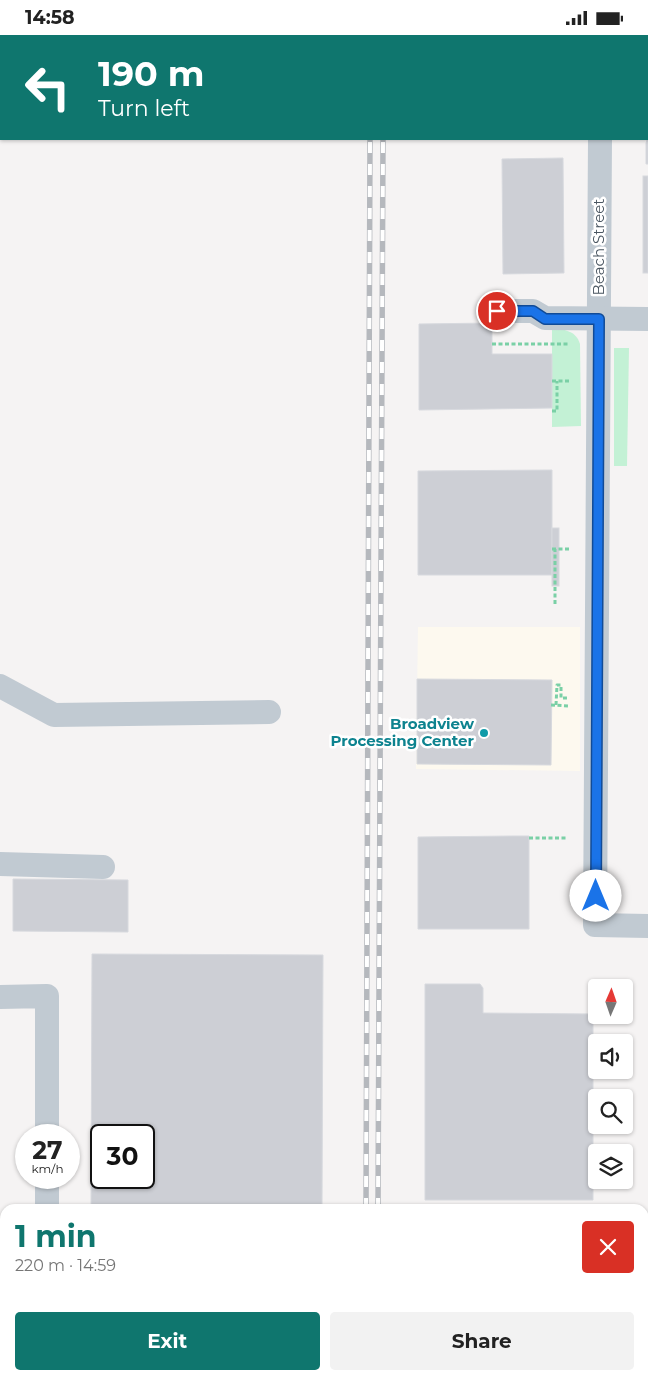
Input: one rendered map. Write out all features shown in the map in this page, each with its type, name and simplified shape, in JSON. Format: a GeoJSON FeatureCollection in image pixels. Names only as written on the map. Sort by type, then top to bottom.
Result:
{"type":"FeatureCollection","features":[{"type":"Feature","properties":{"kind":"street","name":"Beach Street"},"geometry":{"type":"LineString","coordinates":[[600,140],[595,925],[648,926]]}},
{"type":"Feature","properties":{"kind":"street"},"geometry":{"type":"LineString","coordinates":[[497,311],[533,311],[545,319],[648,319]]}},
{"type":"Feature","properties":{"kind":"street"},"geometry":{"type":"LineString","coordinates":[[0,686],[54,715],[269,712]]}},
{"type":"Feature","properties":{"kind":"street"},"geometry":{"type":"LineString","coordinates":[[0,863],[103,867]]}},
{"type":"Feature","properties":{"kind":"street"},"geometry":{"type":"LineString","coordinates":[[0,997],[47,996],[47,1124]]}},
{"type":"Feature","properties":{"kind":"street"},"geometry":{"type":"LineString","coordinates":[[47,1189],[47,1204]]}},
{"type":"Feature","properties":{"kind":"path"},"geometry":{"type":"LineString","coordinates":[[492,344],[570,344]]}},
{"type":"Feature","properties":{"kind":"path"},"geometry":{"type":"LineString","coordinates":[[552,381],[570,381]]}},
{"type":"Feature","properties":{"kind":"path"},"geometry":{"type":"LineString","coordinates":[[552,411],[557,411],[557,381]]}},
{"type":"Feature","properties":{"kind":"path"},"geometry":{"type":"LineString","coordinates":[[555,604],[553,549],[570,549]]}},
{"type":"Feature","properties":{"kind":"path"},"geometry":{"type":"LineString","coordinates":[[556,705],[557,685],[561,685],[561,698],[569,698]]}},
{"type":"Feature","properties":{"kind":"path"},"geometry":{"type":"LineString","coordinates":[[551,705],[569,706]]}},
{"type":"Feature","properties":{"kind":"path"},"geometry":{"type":"LineString","coordinates":[[529,838],[568,838]]}},
{"type":"Feature","properties":{"kind":"shaded area"},"geometry":{"type":"Polygon","coordinates":[[[418,627],[580,627],[580,771],[416,769],[418,627]]]}},
{"type":"Feature","properties":{"kind":"green space"},"geometry":{"type":"Polygon","coordinates":[[[552,329],[573,334],[580,344],[581,426],[552,427],[552,329]]]}},
{"type":"Feature","properties":{"kind":"green space"},"geometry":{"type":"Polygon","coordinates":[[[614,348],[629,348],[627,466],[614,466],[614,348]]]}},
{"type":"Feature","properties":{"kind":"building"},"geometry":{"type":"Polygon","coordinates":[[[648,140],[648,164],[646,164],[646,143],[648,140]]]}},
{"type":"Feature","properties":{"kind":"building"},"geometry":{"type":"Polygon","coordinates":[[[563,158],[564,273],[503,274],[502,159],[563,158]]]}},
{"type":"Feature","properties":{"kind":"building"},"geometry":{"type":"Polygon","coordinates":[[[643,176],[648,176],[648,273],[643,273],[643,176]]]}},
{"type":"Feature","properties":{"kind":"building"},"geometry":{"type":"Polygon","coordinates":[[[492,323],[492,354],[552,354],[552,408],[419,410],[419,324],[492,323]]]}},
{"type":"Feature","properties":{"kind":"building"},"geometry":{"type":"Polygon","coordinates":[[[552,470],[552,575],[418,575],[418,471],[552,470]]]}},
{"type":"Feature","properties":{"kind":"building"},"geometry":{"type":"Polygon","coordinates":[[[552,528],[559,528],[559,586],[552,586],[552,528]]]}},
{"type":"Feature","properties":{"kind":"building","name":"Broadview Processing Center"},"geometry":{"type":"Polygon","coordinates":[[[417,679],[552,680],[551,765],[417,764],[417,679]]]}},
{"type":"Feature","properties":{"kind":"building"},"geometry":{"type":"Polygon","coordinates":[[[529,836],[529,929],[418,929],[418,837],[529,836]]]}},
{"type":"Feature","properties":{"kind":"building"},"geometry":{"type":"Polygon","coordinates":[[[13,879],[128,880],[128,932],[13,931],[13,879]]]}},
{"type":"Feature","properties":{"kind":"building"},"geometry":{"type":"Polygon","coordinates":[[[92,954],[323,955],[322,1204],[91,1204],[91,1189],[155,1189],[155,1124],[91,1124],[92,954]]]}},
{"type":"Feature","properties":{"kind":"building"},"geometry":{"type":"Polygon","coordinates":[[[425,984],[480,984],[483,988],[483,1013],[588,1014],[588,1024],[593,1024],[593,1034],[588,1034],[588,1079],[593,1079],[593,1089],[588,1089],[588,1134],[593,1134],[593,1144],[588,1144],[588,1189],[593,1189],[593,1200],[425,1200],[425,984]]]}},
{"type":"Feature","properties":{"kind":"railway"},"geometry":{"type":"LineString","coordinates":[[366,1204],[370,140]]}},
{"type":"Feature","properties":{"kind":"railway"},"geometry":{"type":"LineString","coordinates":[[378,1204],[383,140]]}},
{"type":"Feature","properties":{"kind":"place","name":"Broadview Processing Center"},"geometry":{"type":"Point","coordinates":[484,733]}},
{"type":"Feature","properties":{"kind":"route"},"geometry":{"type":"LineString","coordinates":[[497,311],[533,311],[545,319],[599,319],[596,896]]}}]}
